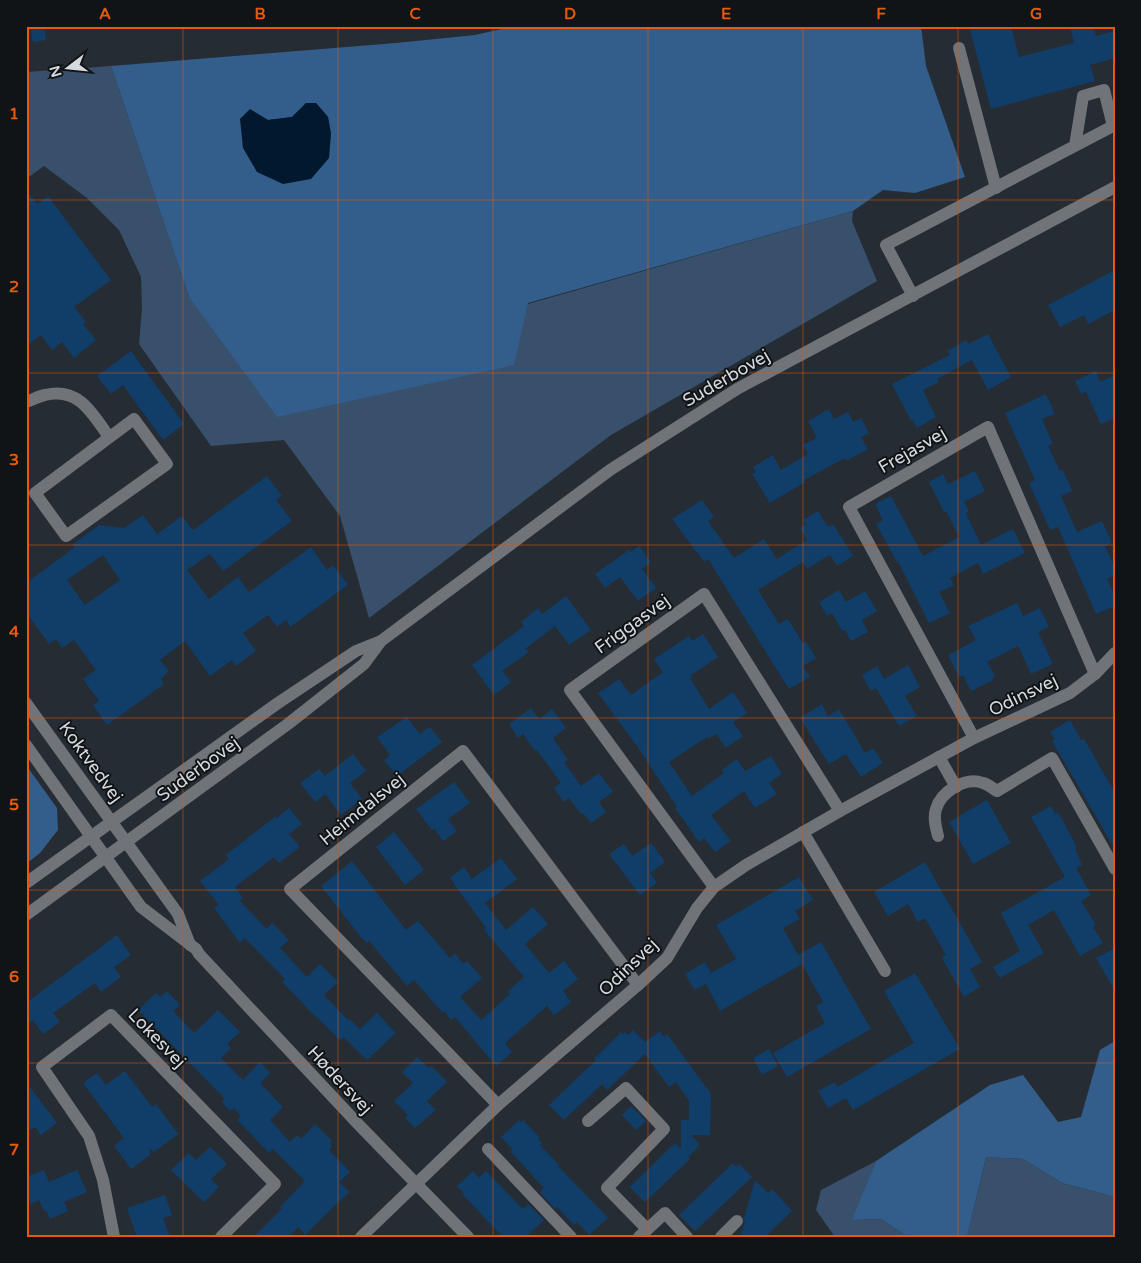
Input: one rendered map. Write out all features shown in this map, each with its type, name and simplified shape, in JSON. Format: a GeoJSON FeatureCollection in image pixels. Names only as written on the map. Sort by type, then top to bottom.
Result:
{"type":"FeatureCollection","features":[{"type":"Feature","properties":{"kind":"street"},"geometry":{"type":"LineString","coordinates":[[959,48],[996,188]]}},
{"type":"Feature","properties":{"kind":"street"},"geometry":{"type":"LineString","coordinates":[[913,296],[886,245],[996,188],[1113,126],[1110,89],[1083,96],[1075,146]]}},
{"type":"Feature","properties":{"kind":"street","name":"Suderbovej"},"geometry":{"type":"LineString","coordinates":[[26,883],[278,703],[356,651],[381,641],[610,470],[737,389],[1115,187]]}},
{"type":"Feature","properties":{"kind":"street"},"geometry":{"type":"LineString","coordinates":[[26,402],[45,395],[67,393],[86,405],[109,437]]}},
{"type":"Feature","properties":{"kind":"street"},"geometry":{"type":"LineString","coordinates":[[134,419],[167,464],[66,536],[35,493],[109,437],[134,419]]}},
{"type":"Feature","properties":{"kind":"street","name":"Frejasvej"},"geometry":{"type":"LineString","coordinates":[[974,738],[849,506],[988,426],[1095,674]]}},
{"type":"Feature","properties":{"kind":"street","name":"Friggasvej"},"geometry":{"type":"LineString","coordinates":[[714,887],[570,690],[704,594],[840,810]]}},
{"type":"Feature","properties":{"kind":"street","name":"Suderbovej"},"geometry":{"type":"LineString","coordinates":[[26,915],[288,724],[364,664],[381,641]]}},
{"type":"Feature","properties":{"kind":"street","name":"Odinsvej"},"geometry":{"type":"LineString","coordinates":[[360,1237],[498,1105],[667,958],[697,908],[714,887],[746,865],[840,810],[974,738],[1070,693],[1095,674],[1115,653]]}},
{"type":"Feature","properties":{"kind":"street","name":"Koktvedvej"},"geometry":{"type":"LineString","coordinates":[[26,703],[126,842]]}},
{"type":"Feature","properties":{"kind":"street"},"geometry":{"type":"LineString","coordinates":[[26,745],[106,857]]}},
{"type":"Feature","properties":{"kind":"street","name":"Heimdalsvej"},"geometry":{"type":"LineString","coordinates":[[498,1105],[290,889],[463,751],[638,985]]}},
{"type":"Feature","properties":{"kind":"street"},"geometry":{"type":"LineString","coordinates":[[939,757],[956,786]]}},
{"type":"Feature","properties":{"kind":"street"},"geometry":{"type":"LineString","coordinates":[[938,836],[934,820],[936,808],[945,794],[956,786],[969,781],[982,782],[996,790],[1052,758],[1115,869]]}},
{"type":"Feature","properties":{"kind":"street"},"geometry":{"type":"LineString","coordinates":[[804,832],[885,971]]}},
{"type":"Feature","properties":{"kind":"street","name":"Hødersvej"},"geometry":{"type":"LineString","coordinates":[[126,842],[178,914],[190,945]]}},
{"type":"Feature","properties":{"kind":"street","name":"Hødersvej"},"geometry":{"type":"LineString","coordinates":[[106,857],[141,907],[196,949],[359,1125],[468,1237]]}},
{"type":"Feature","properties":{"kind":"street","name":"Lokesvej"},"geometry":{"type":"LineString","coordinates":[[114,1237],[103,1180],[89,1136],[42,1067],[111,1015],[275,1184],[221,1237]]}},
{"type":"Feature","properties":{"kind":"street"},"geometry":{"type":"LineString","coordinates":[[588,1122],[626,1088],[664,1129],[607,1188],[643,1233],[665,1212],[688,1237]]}},
{"type":"Feature","properties":{"kind":"street"},"geometry":{"type":"LineString","coordinates":[[488,1149],[571,1237]]}},
{"type":"Feature","properties":{"kind":"street"},"geometry":{"type":"LineString","coordinates":[[721,1237],[737,1221]]}},
{"type":"Feature","properties":{"kind":"shaded area"},"geometry":{"type":"Polygon","coordinates":[[[514,26],[921,26],[926,66],[965,177],[915,193],[883,190],[853,211],[528,303],[514,365],[277,417],[189,297],[111,66],[475,35],[514,26]],[[306,103],[292,117],[268,120],[250,110],[240,119],[331,134],[328,117],[316,103],[306,103]]]}},
{"type":"Feature","properties":{"kind":"shaded area"},"geometry":{"type":"Polygon","coordinates":[[[111,66],[189,297],[528,304],[853,211],[852,221],[877,281],[611,435],[369,618],[340,516],[284,440],[211,446],[139,344],[142,309],[141,277],[119,230],[87,198],[44,166],[26,179],[26,72],[111,66]]]}},
{"type":"Feature","properties":{"kind":"shaded area"},"geometry":{"type":"Polygon","coordinates":[[[306,103],[316,103],[328,117],[331,134],[329,158],[311,179],[283,184],[257,172],[243,148],[240,119],[250,109],[268,120],[292,117],[306,103]]]}},
{"type":"Feature","properties":{"kind":"shaded area"},"geometry":{"type":"Polygon","coordinates":[[[26,765],[57,808],[58,830],[40,853],[26,864],[26,765]]]}},
{"type":"Feature","properties":{"kind":"shaded area"},"geometry":{"type":"Polygon","coordinates":[[[1115,1041],[1115,1197],[1062,1183],[1023,1159],[986,1157],[967,1237],[908,1237],[881,1219],[852,1220],[876,1161],[990,1085],[1023,1075],[1058,1122],[1081,1117],[1100,1050],[1115,1041]]]}},
{"type":"Feature","properties":{"kind":"shaded area"},"geometry":{"type":"Polygon","coordinates":[[[986,1157],[1023,1159],[1062,1183],[1115,1197],[1115,1237],[967,1237],[986,1157]]]}},
{"type":"Feature","properties":{"kind":"shaded area"},"geometry":{"type":"Polygon","coordinates":[[[876,1161],[853,1220],[881,1219],[908,1237],[835,1237],[816,1210],[821,1190],[876,1161]]]}},
{"type":"Feature","properties":{"kind":"building"},"geometry":{"type":"Polygon","coordinates":[[[30,26],[44,26],[46,40],[33,42],[30,26]]]}},
{"type":"Feature","properties":{"kind":"building"},"geometry":{"type":"Polygon","coordinates":[[[969,26],[1011,26],[1019,57],[1074,43],[1070,26],[1093,26],[1096,36],[1115,31],[1115,58],[1090,65],[1095,81],[991,109],[969,26]]]}},
{"type":"Feature","properties":{"kind":"building"},"geometry":{"type":"Polygon","coordinates":[[[26,190],[37,204],[48,196],[111,280],[74,307],[86,322],[83,324],[96,340],[74,358],[62,342],[52,350],[41,335],[26,346],[26,190]]]}},
{"type":"Feature","properties":{"kind":"building"},"geometry":{"type":"Polygon","coordinates":[[[1115,270],[1115,310],[1088,324],[1084,315],[1060,327],[1048,305],[1115,270]]]}},
{"type":"Feature","properties":{"kind":"building"},"geometry":{"type":"Polygon","coordinates":[[[988,334],[1011,377],[988,390],[972,360],[937,379],[939,382],[923,390],[936,417],[917,428],[913,420],[911,421],[892,384],[950,355],[947,351],[966,340],[968,344],[988,334]]]}},
{"type":"Feature","properties":{"kind":"building"},"geometry":{"type":"Polygon","coordinates":[[[131,351],[184,424],[163,440],[123,385],[111,394],[97,376],[131,351]]]}},
{"type":"Feature","properties":{"kind":"building"},"geometry":{"type":"Polygon","coordinates":[[[1096,371],[1100,382],[1115,375],[1115,418],[1101,424],[1086,392],[1081,394],[1075,381],[1096,371]]]}},
{"type":"Feature","properties":{"kind":"building"},"geometry":{"type":"Polygon","coordinates":[[[1046,394],[1055,414],[1042,419],[1053,444],[1048,446],[1060,471],[1063,470],[1072,491],[1061,496],[1077,532],[1102,521],[1112,543],[1105,546],[1115,568],[1115,575],[1107,579],[1115,596],[1115,606],[1096,614],[1058,527],[1050,530],[1029,483],[1035,480],[1005,413],[1046,394]]]}},
{"type":"Feature","properties":{"kind":"building"},"geometry":{"type":"Polygon","coordinates":[[[829,409],[834,419],[848,412],[853,422],[861,418],[869,433],[861,437],[868,449],[846,461],[845,458],[804,480],[805,482],[770,503],[752,474],[756,472],[753,467],[773,455],[781,470],[808,454],[803,445],[817,438],[808,421],[829,409]]]}},
{"type":"Feature","properties":{"kind":"building"},"geometry":{"type":"Polygon","coordinates":[[[975,471],[985,491],[964,502],[969,512],[966,513],[981,545],[1013,529],[1025,553],[983,574],[978,563],[950,578],[954,585],[939,592],[950,613],[929,623],[898,561],[876,524],[883,520],[875,504],[891,496],[923,556],[959,537],[929,482],[943,474],[948,484],[975,471]]]}},
{"type":"Feature","properties":{"kind":"building"},"geometry":{"type":"Polygon","coordinates":[[[267,476],[282,496],[276,500],[292,521],[223,571],[210,554],[187,570],[209,599],[238,577],[249,592],[311,547],[327,570],[333,565],[348,585],[290,627],[286,620],[277,627],[268,615],[243,633],[256,651],[236,666],[232,660],[210,676],[185,641],[160,660],[169,671],[161,679],[164,684],[107,725],[93,705],[99,701],[83,679],[96,670],[74,640],[62,648],[56,639],[49,644],[26,612],[26,583],[74,548],[72,545],[99,525],[124,528],[143,515],[157,534],[182,516],[193,530],[267,476]],[[103,555],[67,580],[85,605],[120,580],[103,555]]]}},
{"type":"Feature","properties":{"kind":"building"},"geometry":{"type":"Polygon","coordinates":[[[702,500],[714,517],[708,521],[734,558],[764,539],[777,559],[807,540],[800,528],[806,524],[803,520],[818,511],[828,527],[833,524],[853,556],[837,566],[830,555],[807,569],[803,562],[758,590],[779,624],[788,619],[803,643],[806,641],[816,658],[803,666],[810,677],[789,689],[708,559],[704,562],[672,519],[702,500]]]}},
{"type":"Feature","properties":{"kind":"building"},"geometry":{"type":"Polygon","coordinates":[[[639,546],[651,562],[642,569],[656,588],[638,601],[620,577],[605,588],[595,574],[629,550],[631,552],[639,546]]]}},
{"type":"Feature","properties":{"kind":"building"},"geometry":{"type":"Polygon","coordinates":[[[839,590],[846,602],[865,591],[877,611],[862,620],[868,632],[851,641],[845,630],[842,631],[832,613],[827,616],[819,602],[839,590]]]}},
{"type":"Feature","properties":{"kind":"building"},"geometry":{"type":"Polygon","coordinates":[[[566,596],[591,630],[569,645],[555,626],[526,648],[529,652],[502,671],[511,682],[494,695],[472,665],[524,626],[521,622],[538,608],[542,614],[566,596]]]}},
{"type":"Feature","properties":{"kind":"building"},"geometry":{"type":"Polygon","coordinates":[[[1017,603],[1023,616],[1040,608],[1049,627],[1038,632],[1053,664],[1031,674],[1018,646],[987,662],[995,676],[992,678],[993,680],[971,691],[963,675],[959,677],[948,655],[976,640],[968,626],[1017,603]]]}},
{"type":"Feature","properties":{"kind":"building"},"geometry":{"type":"Polygon","coordinates":[[[703,634],[718,657],[691,675],[692,677],[690,678],[709,709],[733,692],[747,713],[733,722],[743,736],[726,748],[716,734],[708,739],[707,737],[669,762],[692,796],[724,773],[722,770],[737,759],[745,771],[771,756],[782,774],[769,783],[777,794],[755,808],[744,791],[711,815],[731,841],[715,852],[704,838],[699,842],[675,808],[677,807],[637,746],[598,693],[619,679],[631,695],[663,672],[654,659],[689,636],[692,641],[703,634]]]}},
{"type":"Feature","properties":{"kind":"building"},"geometry":{"type":"Polygon","coordinates":[[[908,665],[920,687],[905,696],[917,716],[899,726],[876,688],[871,691],[862,675],[877,666],[884,679],[908,665]]]}},
{"type":"Feature","properties":{"kind":"building"},"geometry":{"type":"Polygon","coordinates":[[[822,704],[828,716],[839,709],[865,753],[873,748],[883,763],[861,777],[846,754],[829,764],[800,718],[822,704]]]}},
{"type":"Feature","properties":{"kind":"building"},"geometry":{"type":"Polygon","coordinates":[[[531,708],[539,719],[552,709],[566,728],[553,738],[568,760],[564,762],[581,786],[599,773],[613,792],[599,802],[606,812],[591,823],[583,813],[581,814],[569,798],[564,802],[554,788],[561,783],[523,734],[518,738],[509,724],[531,708]]]}},
{"type":"Feature","properties":{"kind":"building"},"geometry":{"type":"Polygon","coordinates":[[[407,717],[420,734],[430,727],[442,742],[397,776],[384,760],[390,755],[377,737],[407,717]]]}},
{"type":"Feature","properties":{"kind":"building"},"geometry":{"type":"Polygon","coordinates":[[[1070,720],[1081,740],[1084,739],[1115,793],[1115,849],[1052,741],[1055,739],[1050,732],[1070,720]]]}},
{"type":"Feature","properties":{"kind":"building"},"geometry":{"type":"Polygon","coordinates":[[[353,754],[366,771],[350,783],[362,799],[341,815],[325,794],[315,802],[300,783],[319,769],[325,776],[353,754]]]}},
{"type":"Feature","properties":{"kind":"building"},"geometry":{"type":"Polygon","coordinates":[[[454,782],[470,803],[448,819],[457,831],[443,841],[434,828],[432,830],[416,809],[454,782]]]}},
{"type":"Feature","properties":{"kind":"building"},"geometry":{"type":"Polygon","coordinates":[[[987,800],[1011,843],[973,864],[949,822],[987,800]]]}},
{"type":"Feature","properties":{"kind":"building"},"geometry":{"type":"Polygon","coordinates":[[[1051,806],[1055,814],[1058,812],[1077,847],[1075,848],[1082,865],[1076,868],[1091,895],[1081,901],[1096,925],[1093,927],[1103,943],[1080,956],[1054,910],[1028,925],[1044,953],[1000,978],[993,967],[1020,951],[1001,913],[1065,877],[1031,817],[1051,806]]]}},
{"type":"Feature","properties":{"kind":"building"},"geometry":{"type":"Polygon","coordinates":[[[289,808],[302,824],[289,834],[300,847],[279,863],[274,857],[235,887],[243,898],[239,900],[267,929],[272,923],[289,940],[280,948],[307,977],[320,964],[338,982],[324,995],[348,1020],[350,1019],[360,1029],[377,1013],[396,1033],[367,1060],[344,1037],[340,1040],[309,1010],[282,982],[285,979],[245,938],[240,943],[214,908],[219,905],[200,881],[229,859],[226,855],[289,808]]]}},
{"type":"Feature","properties":{"kind":"building"},"geometry":{"type":"Polygon","coordinates":[[[394,832],[424,870],[405,885],[376,847],[394,832]]]}},
{"type":"Feature","properties":{"kind":"building"},"geometry":{"type":"Polygon","coordinates":[[[651,843],[665,862],[650,873],[657,883],[640,895],[609,854],[624,844],[632,856],[651,843]]]}},
{"type":"Feature","properties":{"kind":"building"},"geometry":{"type":"Polygon","coordinates":[[[501,858],[517,879],[485,903],[506,930],[533,907],[548,924],[525,944],[549,973],[564,961],[578,979],[563,991],[571,1002],[554,1015],[547,1006],[505,1043],[512,1052],[496,1066],[455,1017],[451,1020],[444,1011],[442,1012],[414,980],[407,986],[369,941],[367,943],[360,936],[321,886],[352,861],[406,930],[418,921],[450,958],[455,953],[463,964],[467,961],[482,978],[460,997],[481,1020],[510,994],[507,992],[524,977],[484,930],[486,928],[450,878],[464,867],[472,879],[501,858]]]}},
{"type":"Feature","properties":{"kind":"building"},"geometry":{"type":"Polygon","coordinates":[[[925,862],[982,962],[970,969],[980,987],[964,997],[942,958],[946,955],[925,918],[918,922],[908,904],[888,916],[874,892],[925,862]]]}},
{"type":"Feature","properties":{"kind":"building"},"geometry":{"type":"Polygon","coordinates":[[[799,877],[813,900],[795,911],[800,919],[783,928],[798,955],[821,942],[871,1029],[787,1077],[773,1053],[825,1023],[816,1006],[823,1002],[802,964],[720,1011],[706,984],[695,990],[685,974],[705,962],[711,973],[736,959],[716,925],[799,877]]]}},
{"type":"Feature","properties":{"kind":"building"},"geometry":{"type":"Polygon","coordinates":[[[117,935],[131,955],[114,967],[121,977],[101,992],[95,983],[53,1013],[60,1022],[43,1034],[33,1020],[26,1025],[26,1003],[117,935]]]}},
{"type":"Feature","properties":{"kind":"building"},"geometry":{"type":"Polygon","coordinates":[[[1115,948],[1115,991],[1096,958],[1115,948]]]}},
{"type":"Feature","properties":{"kind":"building"},"geometry":{"type":"Polygon","coordinates":[[[915,973],[960,1049],[853,1110],[846,1098],[828,1108],[818,1091],[835,1082],[837,1087],[914,1043],[884,991],[915,973]]]}},
{"type":"Feature","properties":{"kind":"building"},"geometry":{"type":"Polygon","coordinates":[[[167,991],[180,1005],[173,1011],[194,1033],[218,1010],[240,1032],[227,1044],[231,1048],[221,1058],[243,1080],[260,1062],[270,1073],[260,1083],[283,1107],[270,1120],[290,1142],[297,1135],[301,1139],[315,1124],[332,1141],[330,1143],[332,1146],[329,1150],[350,1172],[339,1182],[349,1192],[305,1235],[298,1227],[288,1237],[254,1237],[282,1209],[280,1207],[305,1181],[273,1149],[269,1153],[237,1120],[241,1116],[234,1108],[230,1111],[222,1102],[225,1099],[138,1010],[156,993],[160,997],[167,991]]]}},
{"type":"Feature","properties":{"kind":"building"},"geometry":{"type":"Polygon","coordinates":[[[633,1030],[645,1042],[660,1031],[664,1037],[667,1034],[711,1094],[710,1135],[691,1135],[700,1145],[688,1157],[690,1159],[645,1202],[630,1187],[675,1143],[681,1149],[681,1120],[689,1120],[689,1101],[676,1082],[669,1087],[645,1054],[607,1090],[602,1084],[564,1120],[549,1105],[596,1060],[594,1059],[621,1032],[623,1034],[625,1032],[628,1035],[633,1030]]]}},
{"type":"Feature","properties":{"kind":"building"},"geometry":{"type":"Polygon","coordinates":[[[769,1049],[778,1066],[762,1075],[753,1058],[769,1049]]]}},
{"type":"Feature","properties":{"kind":"building"},"geometry":{"type":"Polygon","coordinates":[[[417,1057],[429,1068],[431,1066],[447,1082],[427,1101],[436,1110],[415,1128],[405,1118],[408,1115],[394,1101],[413,1083],[402,1072],[417,1057]]]}},
{"type":"Feature","properties":{"kind":"building"},"geometry":{"type":"Polygon","coordinates":[[[125,1071],[152,1107],[156,1104],[178,1134],[154,1152],[148,1147],[151,1154],[131,1169],[114,1146],[124,1138],[83,1083],[97,1073],[106,1085],[125,1071]]]}},
{"type":"Feature","properties":{"kind":"building"},"geometry":{"type":"Polygon","coordinates":[[[26,1082],[57,1123],[41,1135],[35,1127],[26,1132],[26,1082]]]}},
{"type":"Feature","properties":{"kind":"building"},"geometry":{"type":"Polygon","coordinates":[[[631,1106],[646,1121],[636,1130],[622,1115],[631,1106]]]}},
{"type":"Feature","properties":{"kind":"building"},"geometry":{"type":"Polygon","coordinates":[[[519,1120],[521,1122],[523,1120],[540,1138],[538,1139],[542,1143],[540,1145],[608,1218],[589,1235],[577,1222],[574,1225],[557,1207],[555,1209],[540,1192],[544,1188],[511,1152],[513,1150],[501,1137],[519,1120]]]}},
{"type":"Feature","properties":{"kind":"building"},"geometry":{"type":"Polygon","coordinates":[[[210,1147],[227,1164],[211,1179],[219,1187],[204,1202],[171,1170],[189,1153],[196,1160],[210,1147]]]}},
{"type":"Feature","properties":{"kind":"building"},"geometry":{"type":"Polygon","coordinates":[[[733,1163],[736,1167],[739,1164],[752,1177],[695,1231],[679,1215],[733,1163]]]}},
{"type":"Feature","properties":{"kind":"building"},"geometry":{"type":"Polygon","coordinates":[[[44,1170],[49,1182],[77,1170],[87,1192],[64,1202],[68,1211],[50,1219],[39,1200],[31,1204],[26,1193],[26,1177],[44,1170]]]}},
{"type":"Feature","properties":{"kind":"building"},"geometry":{"type":"Polygon","coordinates":[[[473,1171],[479,1178],[486,1171],[523,1209],[528,1204],[544,1220],[526,1237],[503,1237],[462,1194],[464,1193],[457,1186],[473,1171]]]}},
{"type":"Feature","properties":{"kind":"building"},"geometry":{"type":"Polygon","coordinates":[[[755,1180],[768,1193],[772,1189],[792,1211],[765,1237],[752,1237],[740,1234],[745,1224],[744,1218],[755,1180]]]}},
{"type":"Feature","properties":{"kind":"building"},"geometry":{"type":"Polygon","coordinates":[[[165,1195],[172,1215],[163,1218],[170,1237],[137,1237],[127,1208],[165,1195]]]}}]}
